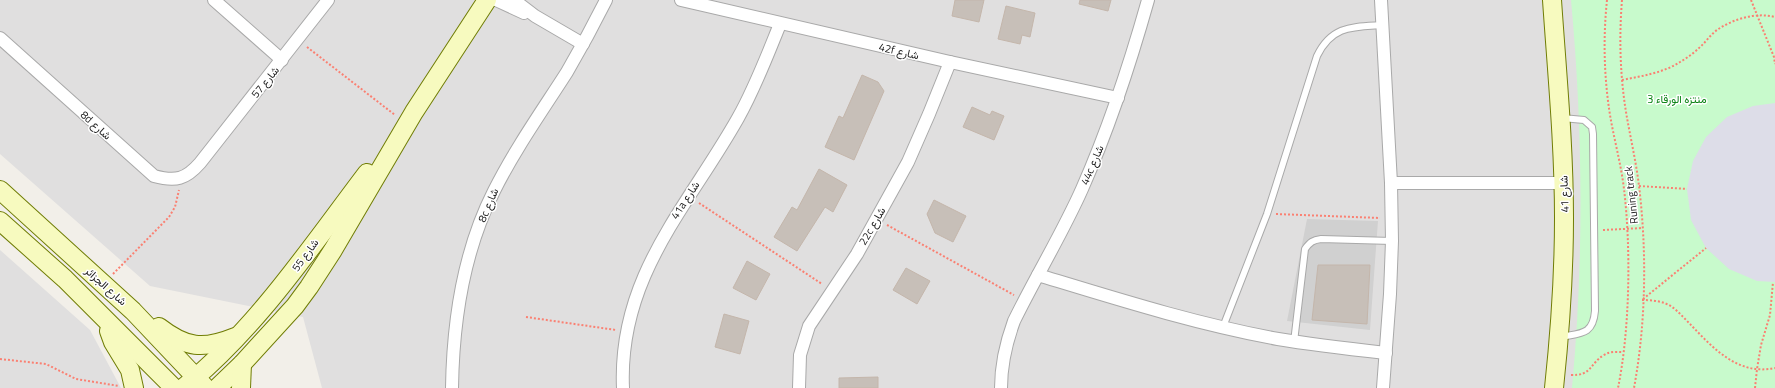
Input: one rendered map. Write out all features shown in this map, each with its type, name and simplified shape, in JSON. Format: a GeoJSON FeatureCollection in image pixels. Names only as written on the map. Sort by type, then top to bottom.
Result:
{"type":"FeatureCollection","features":[{"type":"Feature","properties":{"kind":"street"},"geometry":{"type":"LineString","coordinates":[[214,0],[282,60]]}},
{"type":"Feature","properties":{"kind":"street","name":"شارع 57"},"geometry":{"type":"LineString","coordinates":[[180,178],[191,172],[200,163],[298,41],[328,0]]}},
{"type":"Feature","properties":{"kind":"street","name":"شارع 55"},"geometry":{"type":"LineString","coordinates":[[217,388],[242,364],[295,306],[313,282],[410,118],[487,0]]}},
{"type":"Feature","properties":{"kind":"street"},"geometry":{"type":"LineString","coordinates":[[496,0],[516,10],[534,16]]}},
{"type":"Feature","properties":{"kind":"street"},"geometry":{"type":"LineString","coordinates":[[514,0],[534,16],[583,44]]}},
{"type":"Feature","properties":{"kind":"street","name":"8c شارع"},"geometry":{"type":"LineString","coordinates":[[452,388],[452,351],[458,306],[465,270],[478,230],[493,192],[513,156],[583,44],[606,0]]}},
{"type":"Feature","properties":{"kind":"street","name":"42f شارع"},"geometry":{"type":"LineString","coordinates":[[681,0],[780,24],[1118,98]]}},
{"type":"Feature","properties":{"kind":"street","name":"44c شارع"},"geometry":{"type":"LineString","coordinates":[[1001,388],[1001,371],[1006,343],[1014,321],[1082,189],[1118,98],[1148,0]]}},
{"type":"Feature","properties":{"kind":"street"},"geometry":{"type":"LineString","coordinates":[[1381,0],[1384,25],[1392,218],[1392,241],[1383,388]]}},
{"type":"Feature","properties":{"kind":"street","name":"شارع 41"},"geometry":{"type":"LineString","coordinates":[[1552,0],[1560,118],[1564,254],[1555,380]]}},
{"type":"Feature","properties":{"kind":"street","name":"41a شارع"},"geometry":{"type":"LineString","coordinates":[[623,388],[622,376],[627,332],[636,297],[651,258],[688,196],[725,139],[749,97],[780,24]]}},
{"type":"Feature","properties":{"kind":"street","name":"8d شارع"},"geometry":{"type":"LineString","coordinates":[[0,38],[154,176],[167,180],[180,178]]}},
{"type":"Feature","properties":{"kind":"street","name":"22c شارع"},"geometry":{"type":"LineString","coordinates":[[798,388],[800,355],[809,326],[877,219],[908,162],[950,62]]}},
{"type":"Feature","properties":{"kind":"street","name":"شارع 55"},"geometry":{"type":"LineString","coordinates":[[195,384],[281,288],[410,118]]}},
{"type":"Feature","properties":{"kind":"street"},"geometry":{"type":"LineString","coordinates":[[1391,183],[1563,183]]}},
{"type":"Feature","properties":{"kind":"street","name":"شارع الجزائر"},"geometry":{"type":"LineString","coordinates":[[0,190],[133,311],[195,384]]}},
{"type":"Feature","properties":{"kind":"street","name":"شارع الجزائر"},"geometry":{"type":"LineString","coordinates":[[0,221],[65,279],[174,388]]}},
{"type":"Feature","properties":{"kind":"street"},"geometry":{"type":"LineString","coordinates":[[1038,275],[1142,307],[1223,327],[1294,342],[1386,353]]}},
{"type":"Feature","properties":{"kind":"street"},"geometry":{"type":"LineString","coordinates":[[133,311],[173,338],[190,344],[207,345],[219,343],[241,334]]}},
{"type":"Feature","properties":{"kind":"street"},"geometry":{"type":"LineString","coordinates":[[107,322],[113,342],[130,370],[130,387]]}},
{"type":"Feature","properties":{"kind":"street"},"geometry":{"type":"LineString","coordinates":[[241,388],[242,364]]}},
{"type":"Feature","properties":{"kind":"lane"},"geometry":{"type":"LineString","coordinates":[[1223,327],[1267,214],[1317,56],[1322,45],[1330,36],[1341,30],[1353,27],[1384,25]]}},
{"type":"Feature","properties":{"kind":"lane"},"geometry":{"type":"LineString","coordinates":[[1559,338],[1586,332],[1592,327],[1594,321],[1592,127],[1584,120],[1560,118]]}},
{"type":"Feature","properties":{"kind":"lane"},"geometry":{"type":"LineString","coordinates":[[1294,342],[1305,249],[1309,243],[1315,239],[1392,241]]}},
{"type":"Feature","properties":{"kind":"path"},"geometry":{"type":"LineString","coordinates":[[1607,0],[1605,45],[1606,82],[1610,114],[1624,189],[1627,229],[1627,299],[1623,352],[1618,388]]}},
{"type":"Feature","properties":{"kind":"path","name":"Runing track"},"geometry":{"type":"LineString","coordinates":[[1622,0],[1620,45],[1622,80],[1639,186],[1643,228],[1642,300],[1639,354],[1634,388]]}},
{"type":"Feature","properties":{"kind":"path"},"geometry":{"type":"LineString","coordinates":[[1751,0],[1774,57],[1775,64]]}},
{"type":"Feature","properties":{"kind":"path"},"geometry":{"type":"LineString","coordinates":[[1622,80],[1652,75],[1679,63],[1699,48],[1716,30],[1733,21],[1767,15],[1775,17]]}},
{"type":"Feature","properties":{"kind":"path"},"geometry":{"type":"LineString","coordinates":[[298,41],[410,118]]}},
{"type":"Feature","properties":{"kind":"path"},"geometry":{"type":"LineString","coordinates":[[103,284],[169,217],[177,200],[180,178]]}},
{"type":"Feature","properties":{"kind":"path"},"geometry":{"type":"LineString","coordinates":[[1639,186],[1687,189]]}},
{"type":"Feature","properties":{"kind":"path"},"geometry":{"type":"LineString","coordinates":[[688,196],[832,291]]}},
{"type":"Feature","properties":{"kind":"path"},"geometry":{"type":"LineString","coordinates":[[1267,214],[1392,218]]}},
{"type":"Feature","properties":{"kind":"path"},"geometry":{"type":"LineString","coordinates":[[877,219],[1024,301]]}},
{"type":"Feature","properties":{"kind":"path"},"geometry":{"type":"LineString","coordinates":[[1594,230],[1643,228]]}},
{"type":"Feature","properties":{"kind":"path"},"geometry":{"type":"LineString","coordinates":[[1642,300],[1706,248]]}},
{"type":"Feature","properties":{"kind":"path"},"geometry":{"type":"LineString","coordinates":[[1755,388],[1762,344],[1770,315],[1774,282]]}},
{"type":"Feature","properties":{"kind":"path"},"geometry":{"type":"LineString","coordinates":[[1642,300],[1655,300],[1672,306],[1714,349],[1730,360],[1746,368],[1764,370],[1775,368]]}},
{"type":"Feature","properties":{"kind":"path"},"geometry":{"type":"LineString","coordinates":[[526,317],[627,332]]}},
{"type":"Feature","properties":{"kind":"path"},"geometry":{"type":"LineString","coordinates":[[1555,380],[1582,375],[1590,370],[1604,354],[1623,352]]}},
{"type":"Feature","properties":{"kind":"path"},"geometry":{"type":"LineString","coordinates":[[0,359],[46,364],[76,379],[130,387]]}},
{"type":"Feature","properties":{"kind":"shaded area"},"geometry":{"type":"Polygon","coordinates":[[[0,0],[1775,0],[1775,388],[322,388],[303,317],[150,286],[0,154],[0,0]]]}},
{"type":"Feature","properties":{"kind":"shaded area"},"geometry":{"type":"Polygon","coordinates":[[[1775,103],[1775,282],[1757,281],[1729,269],[1706,248],[1691,220],[1687,189],[1693,161],[1706,137],[1727,117],[1753,106],[1775,103]]]}},
{"type":"Feature","properties":{"kind":"shaded area"},"geometry":{"type":"Polygon","coordinates":[[[1307,219],[1378,221],[1370,330],[1287,321],[1307,219]]]}},
{"type":"Feature","properties":{"kind":"shaded area"},"geometry":{"type":"Polygon","coordinates":[[[0,250],[90,330],[121,388],[0,388],[0,250]]]}},
{"type":"Feature","properties":{"kind":"green space","name":"منتزه الورقاء 3"},"geometry":{"type":"Polygon","coordinates":[[[1571,0],[1775,0],[1775,388],[1572,388],[1579,291],[1580,145],[1571,0]]]}},
{"type":"Feature","properties":{"kind":"building"},"geometry":{"type":"Polygon","coordinates":[[[955,0],[984,0],[979,22],[952,16],[955,0]]]}},
{"type":"Feature","properties":{"kind":"building"},"geometry":{"type":"Polygon","coordinates":[[[1080,0],[1111,0],[1108,11],[1079,4],[1080,0]]]}},
{"type":"Feature","properties":{"kind":"building"},"geometry":{"type":"Polygon","coordinates":[[[1006,6],[1035,13],[1030,37],[1022,35],[1020,44],[998,39],[1006,6]]]}},
{"type":"Feature","properties":{"kind":"building"},"geometry":{"type":"Polygon","coordinates":[[[862,75],[878,82],[884,91],[854,160],[825,147],[839,116],[843,118],[862,75]]]}},
{"type":"Feature","properties":{"kind":"building"},"geometry":{"type":"Polygon","coordinates":[[[972,107],[990,115],[992,111],[1004,116],[994,140],[963,127],[972,107]]]}},
{"type":"Feature","properties":{"kind":"building"},"geometry":{"type":"Polygon","coordinates":[[[819,169],[847,185],[833,212],[825,207],[797,251],[774,237],[792,207],[797,210],[819,169]]]}},
{"type":"Feature","properties":{"kind":"building"},"geometry":{"type":"Polygon","coordinates":[[[934,200],[966,216],[953,242],[935,233],[927,214],[934,200]]]}},
{"type":"Feature","properties":{"kind":"building"},"geometry":{"type":"Polygon","coordinates":[[[747,261],[770,274],[756,300],[733,288],[747,261]]]}},
{"type":"Feature","properties":{"kind":"building"},"geometry":{"type":"Polygon","coordinates":[[[1318,265],[1370,265],[1367,324],[1312,320],[1318,265]]]}},
{"type":"Feature","properties":{"kind":"building"},"geometry":{"type":"Polygon","coordinates":[[[906,268],[930,281],[917,304],[893,290],[906,268]]]}},
{"type":"Feature","properties":{"kind":"building"},"geometry":{"type":"Polygon","coordinates":[[[724,314],[749,321],[740,354],[715,347],[724,314]]]}},
{"type":"Feature","properties":{"kind":"building"},"geometry":{"type":"Polygon","coordinates":[[[878,377],[878,388],[839,388],[839,378],[878,377]]]}}]}
